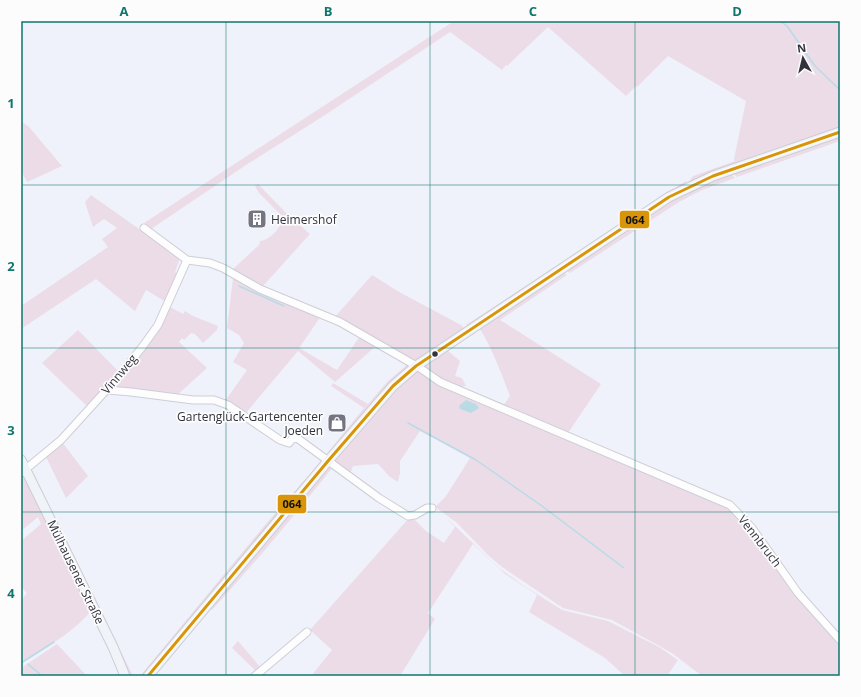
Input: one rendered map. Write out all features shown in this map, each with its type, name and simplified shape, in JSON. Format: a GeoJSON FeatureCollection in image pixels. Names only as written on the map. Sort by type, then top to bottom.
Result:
{"type":"FeatureCollection","features":[{"type":"Feature","properties":{"kind":"main road"},"geometry":{"type":"LineString","coordinates":[[148,676],[328,461],[393,386],[416,366],[670,198],[713,176],[840,132]]}},
{"type":"Feature","properties":{"kind":"main road","name":"Mülhausener Straße"},"geometry":{"type":"LineString","coordinates":[[21,460],[23,471],[112,647],[125,676]]}},
{"type":"Feature","properties":{"kind":"street"},"geometry":{"type":"LineString","coordinates":[[144,228],[188,260],[210,263],[223,268],[260,289],[340,322],[416,366]]}},
{"type":"Feature","properties":{"kind":"street","name":"Vinnweg"},"geometry":{"type":"LineString","coordinates":[[23,471],[61,440],[107,390],[143,346],[158,325],[188,260]]}},
{"type":"Feature","properties":{"kind":"street","name":"Vennbruch"},"geometry":{"type":"LineString","coordinates":[[416,366],[440,382],[730,505],[752,528],[798,593],[840,640]]}},
{"type":"Feature","properties":{"kind":"street"},"geometry":{"type":"LineString","coordinates":[[107,390],[193,400],[205,399],[223,403],[238,411],[280,440],[289,443],[292,439],[297,438],[379,498],[408,516],[415,515],[426,508],[432,508]]}},
{"type":"Feature","properties":{"kind":"street"},"geometry":{"type":"LineString","coordinates":[[255,676],[307,632]]}},
{"type":"Feature","properties":{"kind":"shaded area"},"geometry":{"type":"Polygon","coordinates":[[[454,21],[840,21],[840,129],[691,183],[690,180],[693,176],[735,161],[734,159],[746,101],[668,56],[626,96],[548,27],[502,70],[450,32],[151,229],[144,223],[454,21]]]}},
{"type":"Feature","properties":{"kind":"shaded area"},"geometry":{"type":"Polygon","coordinates":[[[21,121],[29,127],[62,166],[27,182],[21,171],[21,121]]]}},
{"type":"Feature","properties":{"kind":"shaded area"},"geometry":{"type":"Polygon","coordinates":[[[840,134],[840,141],[737,177],[732,172],[840,134]]]}},
{"type":"Feature","properties":{"kind":"shaded area"},"geometry":{"type":"Polygon","coordinates":[[[730,173],[735,178],[702,190],[679,202],[570,273],[567,271],[566,269],[673,199],[730,173]]]}},
{"type":"Feature","properties":{"kind":"shaded area"},"geometry":{"type":"Polygon","coordinates":[[[687,180],[683,187],[469,326],[466,325],[687,180]]]}},
{"type":"Feature","properties":{"kind":"shaded area"},"geometry":{"type":"Polygon","coordinates":[[[258,184],[290,217],[310,234],[263,286],[232,270],[259,245],[260,241],[271,236],[281,225],[283,217],[259,193],[255,186],[258,184]]]}},
{"type":"Feature","properties":{"kind":"shaded area"},"geometry":{"type":"Polygon","coordinates":[[[91,195],[180,258],[175,272],[179,274],[166,302],[146,290],[135,311],[96,279],[21,329],[21,306],[108,247],[102,239],[117,228],[104,219],[93,227],[85,202],[91,195]]]}},
{"type":"Feature","properties":{"kind":"shaded area"},"geometry":{"type":"Polygon","coordinates":[[[563,272],[567,275],[500,320],[601,384],[568,433],[503,406],[510,396],[493,353],[480,329],[448,351],[460,361],[455,376],[462,378],[466,386],[459,387],[443,381],[422,366],[563,272]]]}},
{"type":"Feature","properties":{"kind":"shaded area"},"geometry":{"type":"Polygon","coordinates":[[[372,275],[401,293],[461,325],[463,330],[416,362],[334,318],[372,275]]]}},
{"type":"Feature","properties":{"kind":"shaded area"},"geometry":{"type":"Polygon","coordinates":[[[233,278],[321,316],[299,348],[337,370],[360,336],[376,346],[335,382],[298,351],[245,414],[225,401],[247,370],[233,362],[244,343],[239,335],[227,328],[233,278]]]}},
{"type":"Feature","properties":{"kind":"shaded area"},"geometry":{"type":"Polygon","coordinates":[[[168,306],[183,314],[185,311],[193,316],[218,326],[217,330],[203,343],[195,334],[191,333],[184,340],[182,338],[179,342],[207,368],[176,396],[110,389],[168,306]]]}},
{"type":"Feature","properties":{"kind":"shaded area"},"geometry":{"type":"Polygon","coordinates":[[[78,330],[120,373],[89,408],[42,363],[78,330]]]}},
{"type":"Feature","properties":{"kind":"shaded area"},"geometry":{"type":"Polygon","coordinates":[[[408,364],[409,367],[329,455],[325,456],[364,408],[331,386],[333,383],[368,404],[388,381],[408,364]]]}},
{"type":"Feature","properties":{"kind":"shaded area"},"geometry":{"type":"Polygon","coordinates":[[[416,371],[728,505],[750,528],[800,598],[840,644],[840,676],[702,676],[672,653],[612,620],[563,608],[502,567],[488,555],[456,522],[435,507],[446,496],[470,458],[420,431],[400,461],[398,482],[390,477],[378,464],[353,466],[350,474],[334,461],[334,458],[388,393],[416,371]]]}},
{"type":"Feature","properties":{"kind":"shaded area"},"geometry":{"type":"Polygon","coordinates":[[[62,442],[88,476],[66,498],[45,455],[62,442]]]}},
{"type":"Feature","properties":{"kind":"shaded area"},"geometry":{"type":"Polygon","coordinates":[[[323,459],[324,461],[143,676],[140,676],[265,525],[323,459]]]}},
{"type":"Feature","properties":{"kind":"shaded area"},"geometry":{"type":"Polygon","coordinates":[[[329,466],[333,467],[274,540],[228,593],[212,610],[211,609],[155,676],[152,676],[329,466]]]}},
{"type":"Feature","properties":{"kind":"shaded area"},"geometry":{"type":"Polygon","coordinates":[[[30,468],[133,676],[130,676],[28,470],[30,468]]]}},
{"type":"Feature","properties":{"kind":"shaded area"},"geometry":{"type":"Polygon","coordinates":[[[26,475],[92,609],[86,617],[69,632],[21,664],[21,600],[27,593],[21,587],[21,541],[41,524],[38,517],[21,531],[21,476],[26,475]]]}},
{"type":"Feature","properties":{"kind":"shaded area"},"geometry":{"type":"Polygon","coordinates":[[[445,517],[499,568],[562,610],[608,621],[659,647],[678,660],[667,676],[625,676],[605,658],[529,612],[537,595],[505,574],[473,544],[428,613],[435,619],[400,676],[311,676],[332,650],[310,630],[409,518],[414,519],[426,531],[444,543],[455,527],[445,517]]]}},
{"type":"Feature","properties":{"kind":"shaded area"},"geometry":{"type":"Polygon","coordinates":[[[238,641],[262,669],[257,672],[232,648],[238,641]]]}},
{"type":"Feature","properties":{"kind":"shaded area"},"geometry":{"type":"Polygon","coordinates":[[[57,644],[87,676],[21,676],[21,668],[57,644]]]}},
{"type":"Feature","properties":{"kind":"water"},"geometry":{"type":"Polygon","coordinates":[[[466,400],[476,404],[479,408],[471,413],[460,409],[459,406],[466,400]]]}},
{"type":"Feature","properties":{"kind":"waterway"},"geometry":{"type":"LineString","coordinates":[[780,21],[787,26],[815,66],[840,90]]}},
{"type":"Feature","properties":{"kind":"waterway"},"geometry":{"type":"LineString","coordinates":[[239,286],[284,306]]}},
{"type":"Feature","properties":{"kind":"waterway"},"geometry":{"type":"LineString","coordinates":[[408,423],[476,460],[542,506],[624,568]]}},
{"type":"Feature","properties":{"kind":"waterway"},"geometry":{"type":"LineString","coordinates":[[21,663],[54,642]]}},
{"type":"Feature","properties":{"kind":"waterway"},"geometry":{"type":"LineString","coordinates":[[28,664],[42,676]]}},
{"type":"Feature","properties":{"kind":"transit line","name":"064"},"geometry":{"type":"LineString","coordinates":[[148,676],[328,461],[393,386],[416,366],[669,197],[713,176],[840,132]]}},
{"type":"Feature","properties":{"kind":"place","name":"Heimershof"},"geometry":{"type":"Point","coordinates":[257,219]}},
{"type":"Feature","properties":{"kind":"place","name":"Gartenglück-Gartencenter Joeden"},"geometry":{"type":"Point","coordinates":[337,423]}}]}
